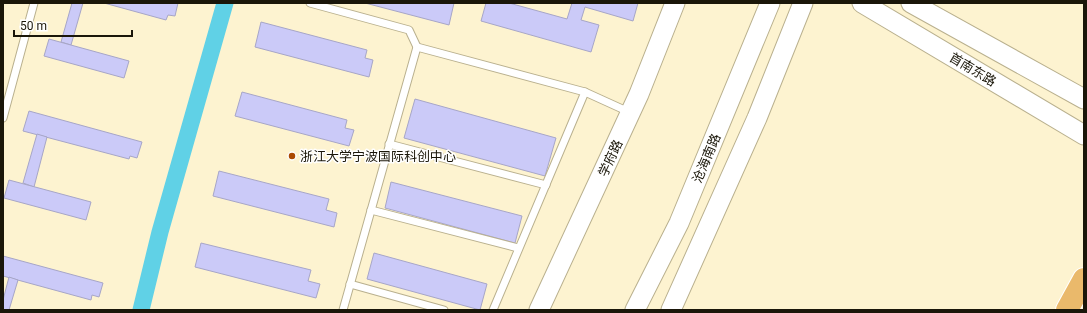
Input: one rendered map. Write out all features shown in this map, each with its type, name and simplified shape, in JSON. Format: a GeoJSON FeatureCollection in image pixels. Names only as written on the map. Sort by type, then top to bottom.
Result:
{"type":"FeatureCollection","features":[{"type":"Feature","properties":{"kind":"highway"},"geometry":{"type":"LineString","coordinates":[[1067,310],[1084,279]]}},
{"type":"Feature","properties":{"kind":"main road","name":"学府路"},"geometry":{"type":"LineString","coordinates":[[539,310],[630,113],[675,3]]}},
{"type":"Feature","properties":{"kind":"main road","name":"沧海南路"},"geometry":{"type":"LineString","coordinates":[[635,310],[679,223],[770,3]]}},
{"type":"Feature","properties":{"kind":"main road"},"geometry":{"type":"LineString","coordinates":[[671,310],[757,118],[803,3]]}},
{"type":"Feature","properties":{"kind":"main road","name":"首南东路"},"geometry":{"type":"LineString","coordinates":[[862,3],[1084,135]]}},
{"type":"Feature","properties":{"kind":"main road","name":"首南东路"},"geometry":{"type":"LineString","coordinates":[[911,3],[1084,100]]}},
{"type":"Feature","properties":{"kind":"lane"},"geometry":{"type":"LineString","coordinates":[[3,118],[34,3]]}},
{"type":"Feature","properties":{"kind":"lane"},"geometry":{"type":"LineString","coordinates":[[310,3],[409,30],[417,47],[343,310]]}},
{"type":"Feature","properties":{"kind":"lane"},"geometry":{"type":"LineString","coordinates":[[417,47],[585,92],[630,113]]}},
{"type":"Feature","properties":{"kind":"lane"},"geometry":{"type":"LineString","coordinates":[[493,310],[585,92]]}},
{"type":"Feature","properties":{"kind":"lane"},"geometry":{"type":"LineString","coordinates":[[389,144],[546,186]]}},
{"type":"Feature","properties":{"kind":"lane"},"geometry":{"type":"LineString","coordinates":[[371,210],[518,248]]}},
{"type":"Feature","properties":{"kind":"lane"},"geometry":{"type":"LineString","coordinates":[[350,284],[444,310]]}},
{"type":"Feature","properties":{"kind":"building"},"geometry":{"type":"Polygon","coordinates":[[[72,3],[83,3],[71,45],[61,42],[72,3]]]}},
{"type":"Feature","properties":{"kind":"building"},"geometry":{"type":"Polygon","coordinates":[[[104,3],[178,3],[175,16],[168,15],[166,20],[104,3]]]}},
{"type":"Feature","properties":{"kind":"building"},"geometry":{"type":"Polygon","coordinates":[[[365,3],[454,3],[449,25],[365,3]]]}},
{"type":"Feature","properties":{"kind":"building"},"geometry":{"type":"Polygon","coordinates":[[[486,3],[509,3],[567,19],[572,3],[638,3],[633,21],[585,7],[581,20],[599,25],[591,52],[481,21],[486,3]]]}},
{"type":"Feature","properties":{"kind":"building"},"geometry":{"type":"Polygon","coordinates":[[[261,22],[367,50],[365,58],[373,60],[369,77],[255,47],[261,22]]]}},
{"type":"Feature","properties":{"kind":"building"},"geometry":{"type":"Polygon","coordinates":[[[49,39],[129,61],[124,78],[44,56],[49,39]]]}},
{"type":"Feature","properties":{"kind":"building"},"geometry":{"type":"Polygon","coordinates":[[[242,92],[347,120],[345,128],[354,130],[349,146],[235,116],[242,92]]]}},
{"type":"Feature","properties":{"kind":"building"},"geometry":{"type":"Polygon","coordinates":[[[415,99],[556,138],[545,176],[404,138],[415,99]]]}},
{"type":"Feature","properties":{"kind":"building"},"geometry":{"type":"Polygon","coordinates":[[[29,111],[142,142],[137,158],[130,156],[129,159],[23,131],[29,111]]]}},
{"type":"Feature","properties":{"kind":"building"},"geometry":{"type":"Polygon","coordinates":[[[37,134],[47,137],[34,187],[23,183],[37,134]]]}},
{"type":"Feature","properties":{"kind":"building"},"geometry":{"type":"Polygon","coordinates":[[[219,171],[329,199],[326,210],[337,213],[334,227],[213,196],[219,171]]]}},
{"type":"Feature","properties":{"kind":"building"},"geometry":{"type":"Polygon","coordinates":[[[9,180],[91,202],[86,220],[4,198],[9,180]]]}},
{"type":"Feature","properties":{"kind":"building"},"geometry":{"type":"Polygon","coordinates":[[[391,182],[522,216],[515,243],[385,208],[391,182]]]}},
{"type":"Feature","properties":{"kind":"building"},"geometry":{"type":"Polygon","coordinates":[[[201,243],[311,270],[308,281],[320,284],[316,298],[195,267],[201,243]]]}},
{"type":"Feature","properties":{"kind":"building"},"geometry":{"type":"Polygon","coordinates":[[[374,253],[487,284],[480,310],[367,279],[374,253]]]}},
{"type":"Feature","properties":{"kind":"building"},"geometry":{"type":"Polygon","coordinates":[[[3,256],[103,283],[99,297],[92,295],[91,300],[3,276],[3,256]]]}},
{"type":"Feature","properties":{"kind":"building"},"geometry":{"type":"Polygon","coordinates":[[[9,277],[18,280],[9,310],[3,310],[3,300],[9,277]]]}},
{"type":"Feature","properties":{"kind":"waterway"},"geometry":{"type":"LineString","coordinates":[[141,310],[160,232],[225,3]]}},
{"type":"Feature","properties":{"kind":"place","name":"浙江大学宁波国际科创中心"},"geometry":{"type":"Point","coordinates":[292,156]}}]}
